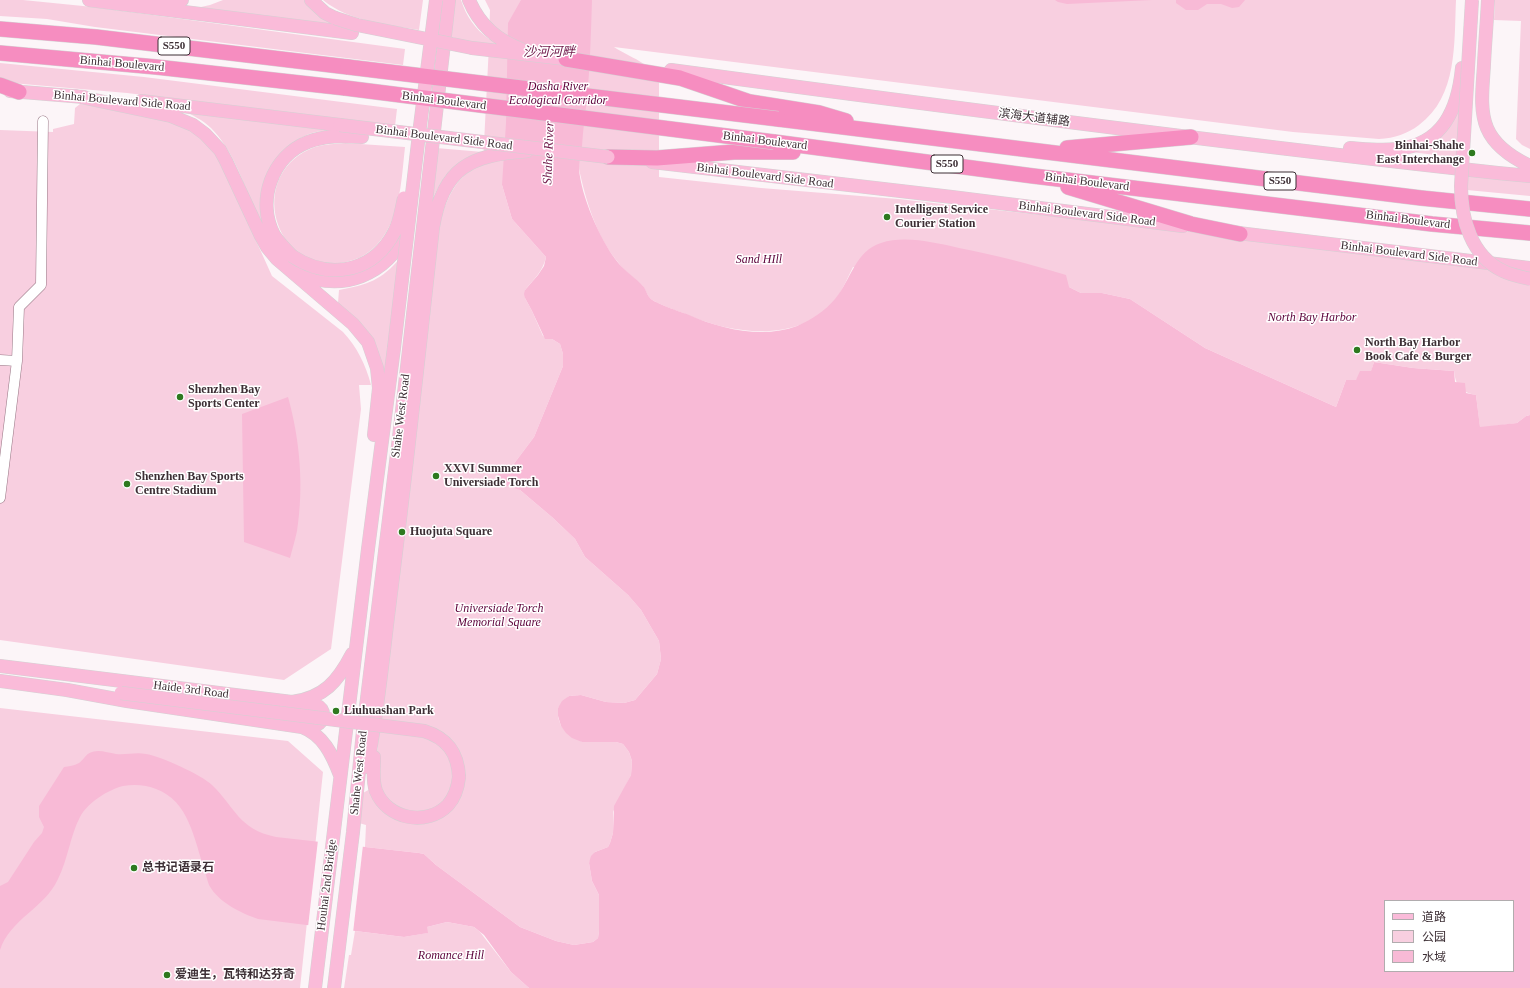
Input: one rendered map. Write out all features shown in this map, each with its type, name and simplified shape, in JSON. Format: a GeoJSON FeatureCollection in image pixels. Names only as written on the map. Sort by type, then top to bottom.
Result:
{"type":"FeatureCollection","features":[{"type":"Feature","properties":{"kind":"highway"},"geometry":{"type":"LineString","coordinates":[[0,22],[59,34]]}},
{"type":"Feature","properties":{"kind":"highway","name":"Binhai Boulevard"},"geometry":{"type":"LineString","coordinates":[[0,29],[59,34],[348,67],[779,113],[881,132],[1422,198],[1530,209]]}},
{"type":"Feature","properties":{"kind":"highway","name":"Binhai Boulevard"},"geometry":{"type":"LineString","coordinates":[[0,53],[156,67],[345,88],[774,147],[861,152],[1033,176],[1432,224],[1530,233]]}},
{"type":"Feature","properties":{"kind":"highway"},"geometry":{"type":"LineString","coordinates":[[566,59],[680,78],[779,113]]}},
{"type":"Feature","properties":{"kind":"highway"},"geometry":{"type":"LineString","coordinates":[[0,86],[19,92]]}},
{"type":"Feature","properties":{"kind":"highway"},"geometry":{"type":"LineString","coordinates":[[1031,150],[1191,137]]}},
{"type":"Feature","properties":{"kind":"highway"},"geometry":{"type":"LineString","coordinates":[[608,157],[657,158],[734,152],[774,147]]}},
{"type":"Feature","properties":{"kind":"highway"},"geometry":{"type":"LineString","coordinates":[[1033,176],[1174,220],[1240,234]]}},
{"type":"Feature","properties":{"kind":"main road"},"geometry":{"type":"LineString","coordinates":[[90,0],[566,59]]}},
{"type":"Feature","properties":{"kind":"main road"},"geometry":{"type":"LineString","coordinates":[[111,0],[182,0]]}},
{"type":"Feature","properties":{"kind":"main road"},"geometry":{"type":"LineString","coordinates":[[311,0],[325,13],[357,25],[472,48]]}},
{"type":"Feature","properties":{"kind":"main road"},"geometry":{"type":"LineString","coordinates":[[428,0],[428,70]]}},
{"type":"Feature","properties":{"kind":"main road","name":"Shahe West Road"},"geometry":{"type":"LineString","coordinates":[[333,830],[436,0]]}},
{"type":"Feature","properties":{"kind":"main road","name":"Shahe West Road"},"geometry":{"type":"LineString","coordinates":[[353,832],[363,731],[399,437],[448,0]]}},
{"type":"Feature","properties":{"kind":"main road"},"geometry":{"type":"LineString","coordinates":[[469,0],[478,19],[493,35],[506,43],[520,49],[566,59]]}},
{"type":"Feature","properties":{"kind":"main road"},"geometry":{"type":"LineString","coordinates":[[1283,148],[1332,147],[1384,150],[1397,149],[1419,144],[1436,133],[1452,113],[1459,91],[1463,65],[1467,0]]}},
{"type":"Feature","properties":{"kind":"main road"},"geometry":{"type":"LineString","coordinates":[[1472,0],[1461,186],[1462,211],[1470,237],[1484,257],[1503,271],[1530,279]]}},
{"type":"Feature","properties":{"kind":"main road"},"geometry":{"type":"LineString","coordinates":[[1488,0],[1482,95],[1484,118],[1487,129],[1502,149],[1511,156],[1530,166]]}},
{"type":"Feature","properties":{"kind":"main road","name":"滨海大道辅路"},"geometry":{"type":"LineString","coordinates":[[566,59],[665,70],[1283,148]]}},
{"type":"Feature","properties":{"kind":"main road","name":"Binhai Boulevard Side Road"},"geometry":{"type":"LineString","coordinates":[[0,91],[148,102],[952,197],[1240,234],[1530,268]]}},
{"type":"Feature","properties":{"kind":"main road"},"geometry":{"type":"LineString","coordinates":[[76,96],[171,116],[193,125],[205,134],[220,150],[267,247],[277,259],[290,262],[302,262],[325,270],[347,269],[364,263],[382,250],[391,239],[400,219],[419,134]]}},
{"type":"Feature","properties":{"kind":"main road"},"geometry":{"type":"LineString","coordinates":[[368,549],[370,482],[379,388],[377,368],[368,342],[353,324],[334,307],[317,285],[299,274],[290,262],[283,247],[274,235],[267,212],[268,188],[272,176],[279,165],[295,148],[317,138],[346,136],[396,139],[455,139]]}},
{"type":"Feature","properties":{"kind":"main road"},"geometry":{"type":"LineString","coordinates":[[317,285],[334,281],[349,280],[363,276],[388,260],[402,244],[409,230],[420,198],[433,142]]}},
{"type":"Feature","properties":{"kind":"main road"},"geometry":{"type":"LineString","coordinates":[[1283,148],[1530,176]]}},
{"type":"Feature","properties":{"kind":"main road"},"geometry":{"type":"LineString","coordinates":[[353,832],[374,726],[436,213],[444,190],[453,177],[475,160],[492,154],[529,151],[555,151]]}},
{"type":"Feature","properties":{"kind":"main road"},"geometry":{"type":"LineString","coordinates":[[1351,246],[1420,248],[1530,259]]}},
{"type":"Feature","properties":{"kind":"main road"},"geometry":{"type":"LineString","coordinates":[[399,437],[400,520]]}},
{"type":"Feature","properties":{"kind":"main road","name":"Haide 3rd Road"},"geometry":{"type":"LineString","coordinates":[[0,666],[98,684],[292,702],[308,700],[329,688],[344,669],[356,645]]}},
{"type":"Feature","properties":{"kind":"main road","name":"Haide 3rd Road"},"geometry":{"type":"LineString","coordinates":[[0,681],[67,690],[127,701],[291,724],[309,730],[320,739],[332,755],[340,776]]}},
{"type":"Feature","properties":{"kind":"main road"},"geometry":{"type":"LineString","coordinates":[[67,690],[98,684],[121,693],[424,731],[442,740],[452,750],[458,762],[459,777],[456,792],[448,805],[437,813],[425,817],[413,818],[392,811],[383,802],[375,786],[374,726]]}},
{"type":"Feature","properties":{"kind":"main road"},"geometry":{"type":"LineString","coordinates":[[291,724],[311,726],[317,725],[322,720],[323,714],[317,705],[292,702]]}},
{"type":"Feature","properties":{"kind":"main road","name":"Houhai 2nd Bridge"},"geometry":{"type":"LineString","coordinates":[[315,988],[333,830]]}},
{"type":"Feature","properties":{"kind":"main road","name":"Houhai 2nd Bridge"},"geometry":{"type":"LineString","coordinates":[[334,988],[353,832]]}},
{"type":"Feature","properties":{"kind":"street"},"geometry":{"type":"LineString","coordinates":[[0,498],[18,361],[19,307],[41,285],[43,121]]}},
{"type":"Feature","properties":{"kind":"street"},"geometry":{"type":"LineString","coordinates":[[30,296],[31,284]]}},
{"type":"Feature","properties":{"kind":"street"},"geometry":{"type":"LineString","coordinates":[[0,360],[18,361]]}},
{"type":"Feature","properties":{"kind":"green space"},"geometry":{"type":"Polygon","coordinates":[[[0,0],[23,0],[93,7],[405,49],[403,65],[95,27],[47,19],[0,16],[0,0]]]}},
{"type":"Feature","properties":{"kind":"green space"},"geometry":{"type":"Polygon","coordinates":[[[223,0],[304,0],[318,14],[334,25],[192,9],[223,0]]]}},
{"type":"Feature","properties":{"kind":"green space"},"geometry":{"type":"Polygon","coordinates":[[[323,0],[423,0],[419,30],[381,24],[357,18],[323,0]]]}},
{"type":"Feature","properties":{"kind":"green space"},"geometry":{"type":"Polygon","coordinates":[[[454,0],[461,0],[472,22],[479,31],[489,39],[490,10],[485,0],[1456,0],[1454,51],[1447,84],[1441,99],[1432,113],[1410,131],[1390,138],[1379,139],[1293,132],[614,47],[640,61],[651,70],[659,82],[659,177],[761,188],[898,199],[1479,264],[1530,284],[1530,415],[1526,416],[1517,423],[1480,428],[1476,395],[1460,388],[1456,381],[1454,371],[1413,368],[1374,362],[1371,372],[1356,380],[1346,380],[1336,407],[1205,348],[1130,299],[1102,293],[1081,293],[1069,287],[853,267],[836,299],[822,313],[805,323],[787,329],[767,331],[747,331],[727,328],[690,316],[658,303],[650,298],[643,286],[620,265],[603,240],[593,217],[579,169],[502,185],[512,219],[546,257],[540,271],[525,290],[525,298],[543,336],[560,344],[563,354],[563,366],[534,437],[513,465],[506,471],[520,490],[575,539],[585,557],[628,595],[641,610],[659,641],[661,659],[657,674],[635,700],[624,703],[606,702],[581,695],[569,696],[558,708],[558,717],[561,726],[582,742],[616,742],[623,744],[629,752],[632,761],[631,775],[613,812],[613,833],[610,843],[608,847],[595,852],[589,863],[592,881],[599,895],[598,938],[593,942],[574,945],[556,941],[520,927],[436,865],[424,854],[365,847],[366,825],[359,823],[363,793],[370,789],[371,790],[377,751],[438,226],[449,197],[458,182],[465,175],[483,163],[489,45],[463,41],[449,36],[454,0]]]}},
{"type":"Feature","properties":{"kind":"green space"},"geometry":{"type":"Polygon","coordinates":[[[1495,0],[1530,0],[1530,149],[1522,145],[1516,139],[1521,21],[1494,20],[1495,0]]]}},
{"type":"Feature","properties":{"kind":"green space"},"geometry":{"type":"Polygon","coordinates":[[[0,63],[144,77],[397,109],[395,126],[127,93],[0,82],[0,63]]]}},
{"type":"Feature","properties":{"kind":"green space"},"geometry":{"type":"Polygon","coordinates":[[[1462,100],[1460,158],[1411,152],[1462,100]]]}},
{"type":"Feature","properties":{"kind":"green space","name":"Shenzhen Bay Sports Center"},"geometry":{"type":"Polygon","coordinates":[[[80,104],[104,106],[160,117],[191,128],[211,147],[220,161],[272,276],[343,332],[357,350],[366,370],[371,385],[359,385],[361,409],[331,649],[284,680],[0,640],[0,130],[53,132],[53,129],[74,124],[75,108],[80,104]]]}},
{"type":"Feature","properties":{"kind":"green space"},"geometry":{"type":"Polygon","coordinates":[[[182,110],[342,130],[312,133],[292,143],[276,159],[270,168],[265,178],[261,200],[275,247],[260,221],[232,157],[226,147],[208,125],[182,110]]]}},
{"type":"Feature","properties":{"kind":"green space"},"geometry":{"type":"Polygon","coordinates":[[[345,143],[405,147],[399,198],[389,227],[381,240],[372,250],[360,257],[346,262],[321,263],[301,255],[286,240],[277,221],[274,199],[279,178],[293,160],[315,147],[345,143]]]}},
{"type":"Feature","properties":{"kind":"green space"},"geometry":{"type":"Polygon","coordinates":[[[436,148],[483,152],[460,163],[445,176],[429,208],[436,148]]]}},
{"type":"Feature","properties":{"kind":"green space"},"geometry":{"type":"Polygon","coordinates":[[[1467,173],[1530,179],[1530,196],[1467,190],[1467,173]]]}},
{"type":"Feature","properties":{"kind":"green space"},"geometry":{"type":"Polygon","coordinates":[[[400,258],[385,389],[383,368],[338,303],[339,290],[358,286],[373,280],[387,272],[400,258]]]}},
{"type":"Feature","properties":{"kind":"green space"},"geometry":{"type":"Polygon","coordinates":[[[0,708],[288,741],[323,772],[300,988],[0,988],[0,708]]]}},
{"type":"Feature","properties":{"kind":"green space","name":"Romance Hill"},"geometry":{"type":"Polygon","coordinates":[[[447,922],[474,927],[480,932],[511,972],[529,988],[344,988],[349,955],[351,955],[355,931],[404,937],[427,933],[427,927],[447,922]]]}},
{"type":"Feature","properties":{"kind":"water"},"geometry":{"type":"Polygon","coordinates":[[[521,0],[592,0],[588,87],[579,166],[583,192],[592,217],[610,251],[623,268],[644,287],[652,300],[701,320],[728,328],[756,332],[784,330],[807,321],[818,315],[827,307],[841,291],[859,259],[872,247],[890,241],[920,241],[1026,263],[1066,275],[1069,287],[1081,293],[1102,293],[1130,299],[1205,348],[1336,407],[1346,380],[1356,380],[1360,371],[1371,371],[1374,362],[1413,368],[1454,371],[1455,382],[1465,383],[1466,393],[1476,395],[1480,427],[1517,423],[1526,416],[1530,415],[1530,988],[529,988],[511,972],[484,935],[474,927],[447,922],[427,927],[428,933],[404,937],[258,919],[245,914],[224,902],[209,885],[189,822],[176,802],[156,789],[136,785],[123,786],[111,790],[88,806],[80,817],[64,864],[52,889],[37,906],[11,930],[0,950],[0,886],[8,882],[34,842],[42,833],[44,827],[39,817],[39,806],[64,767],[77,764],[88,754],[98,751],[116,754],[138,753],[152,755],[180,766],[212,785],[245,823],[253,829],[263,833],[276,837],[424,854],[436,865],[520,927],[556,941],[574,945],[593,942],[598,938],[599,895],[592,881],[589,863],[591,856],[595,852],[608,847],[610,843],[613,833],[614,806],[631,775],[632,761],[629,752],[623,744],[616,742],[582,742],[572,738],[561,726],[558,716],[558,708],[562,701],[569,696],[581,695],[606,702],[624,703],[635,700],[657,674],[661,659],[659,641],[641,610],[628,595],[585,557],[575,539],[520,490],[499,483],[498,473],[506,471],[513,465],[534,437],[563,366],[563,354],[560,344],[552,339],[545,339],[524,294],[525,290],[544,266],[546,257],[512,219],[502,185],[506,123],[508,23],[521,0]]]}},
{"type":"Feature","properties":{"kind":"water"},"geometry":{"type":"Polygon","coordinates":[[[1055,0],[1152,0],[1067,4],[1055,0]]]}},
{"type":"Feature","properties":{"kind":"water"},"geometry":{"type":"Polygon","coordinates":[[[1176,0],[1245,0],[1239,7],[1232,8],[1221,4],[1207,4],[1198,10],[1186,10],[1176,3],[1176,0]]]}},
{"type":"Feature","properties":{"kind":"water"},"geometry":{"type":"Polygon","coordinates":[[[288,397],[300,463],[299,514],[297,531],[290,558],[244,542],[242,414],[288,397]]]}},
{"type":"Feature","properties":{"kind":"pier"},"geometry":{"type":"Polygon","coordinates":[[[318,840],[363,845],[353,933],[308,927],[318,840]]]}},
{"type":"Feature","properties":{"kind":"place","name":"Binhai-Shahe East Interchange"},"geometry":{"type":"Point","coordinates":[1472,153]}},
{"type":"Feature","properties":{"kind":"place","name":"Intelligent Service Courier Station"},"geometry":{"type":"Point","coordinates":[887,217]}},
{"type":"Feature","properties":{"kind":"place","name":"North Bay Harbor Book Cafe & Burger"},"geometry":{"type":"Point","coordinates":[1357,350]}},
{"type":"Feature","properties":{"kind":"place","name":"Shenzhen Bay Sports Center"},"geometry":{"type":"Point","coordinates":[180,397]}},
{"type":"Feature","properties":{"kind":"place","name":"XXVI Summer Universiade Torch"},"geometry":{"type":"Point","coordinates":[436,476]}},
{"type":"Feature","properties":{"kind":"place","name":"Shenzhen Bay Sports Centre Stadium"},"geometry":{"type":"Point","coordinates":[127,484]}},
{"type":"Feature","properties":{"kind":"place","name":"Huojuta Square"},"geometry":{"type":"Point","coordinates":[402,532]}},
{"type":"Feature","properties":{"kind":"place","name":"Liuhuashan Park"},"geometry":{"type":"Point","coordinates":[336,711]}},
{"type":"Feature","properties":{"kind":"place","name":"总书记语录石"},"geometry":{"type":"Point","coordinates":[134,868]}},
{"type":"Feature","properties":{"kind":"place","name":"爱迪生，瓦特和达芬奇"},"geometry":{"type":"Point","coordinates":[167,975]}},
{"type":"Feature","properties":{"kind":"water label","name":"沙河河畔"},"geometry":{"type":"Point","coordinates":[549,53]}},
{"type":"Feature","properties":{"kind":"water label","name":"Shahe River"},"geometry":{"type":"Point","coordinates":[549,153]}},
{"type":"Feature","properties":{"kind":"park label","name":"Dasha River Ecological Corridor"},"geometry":{"type":"Point","coordinates":[558,94]}},
{"type":"Feature","properties":{"kind":"park label","name":"Sand HIll"},"geometry":{"type":"Point","coordinates":[759,260]}},
{"type":"Feature","properties":{"kind":"park label","name":"North Bay Harbor"},"geometry":{"type":"Point","coordinates":[1312,318]}},
{"type":"Feature","properties":{"kind":"park label","name":"Universiade Torch Memorial Square"},"geometry":{"type":"Point","coordinates":[499,616]}}]}
